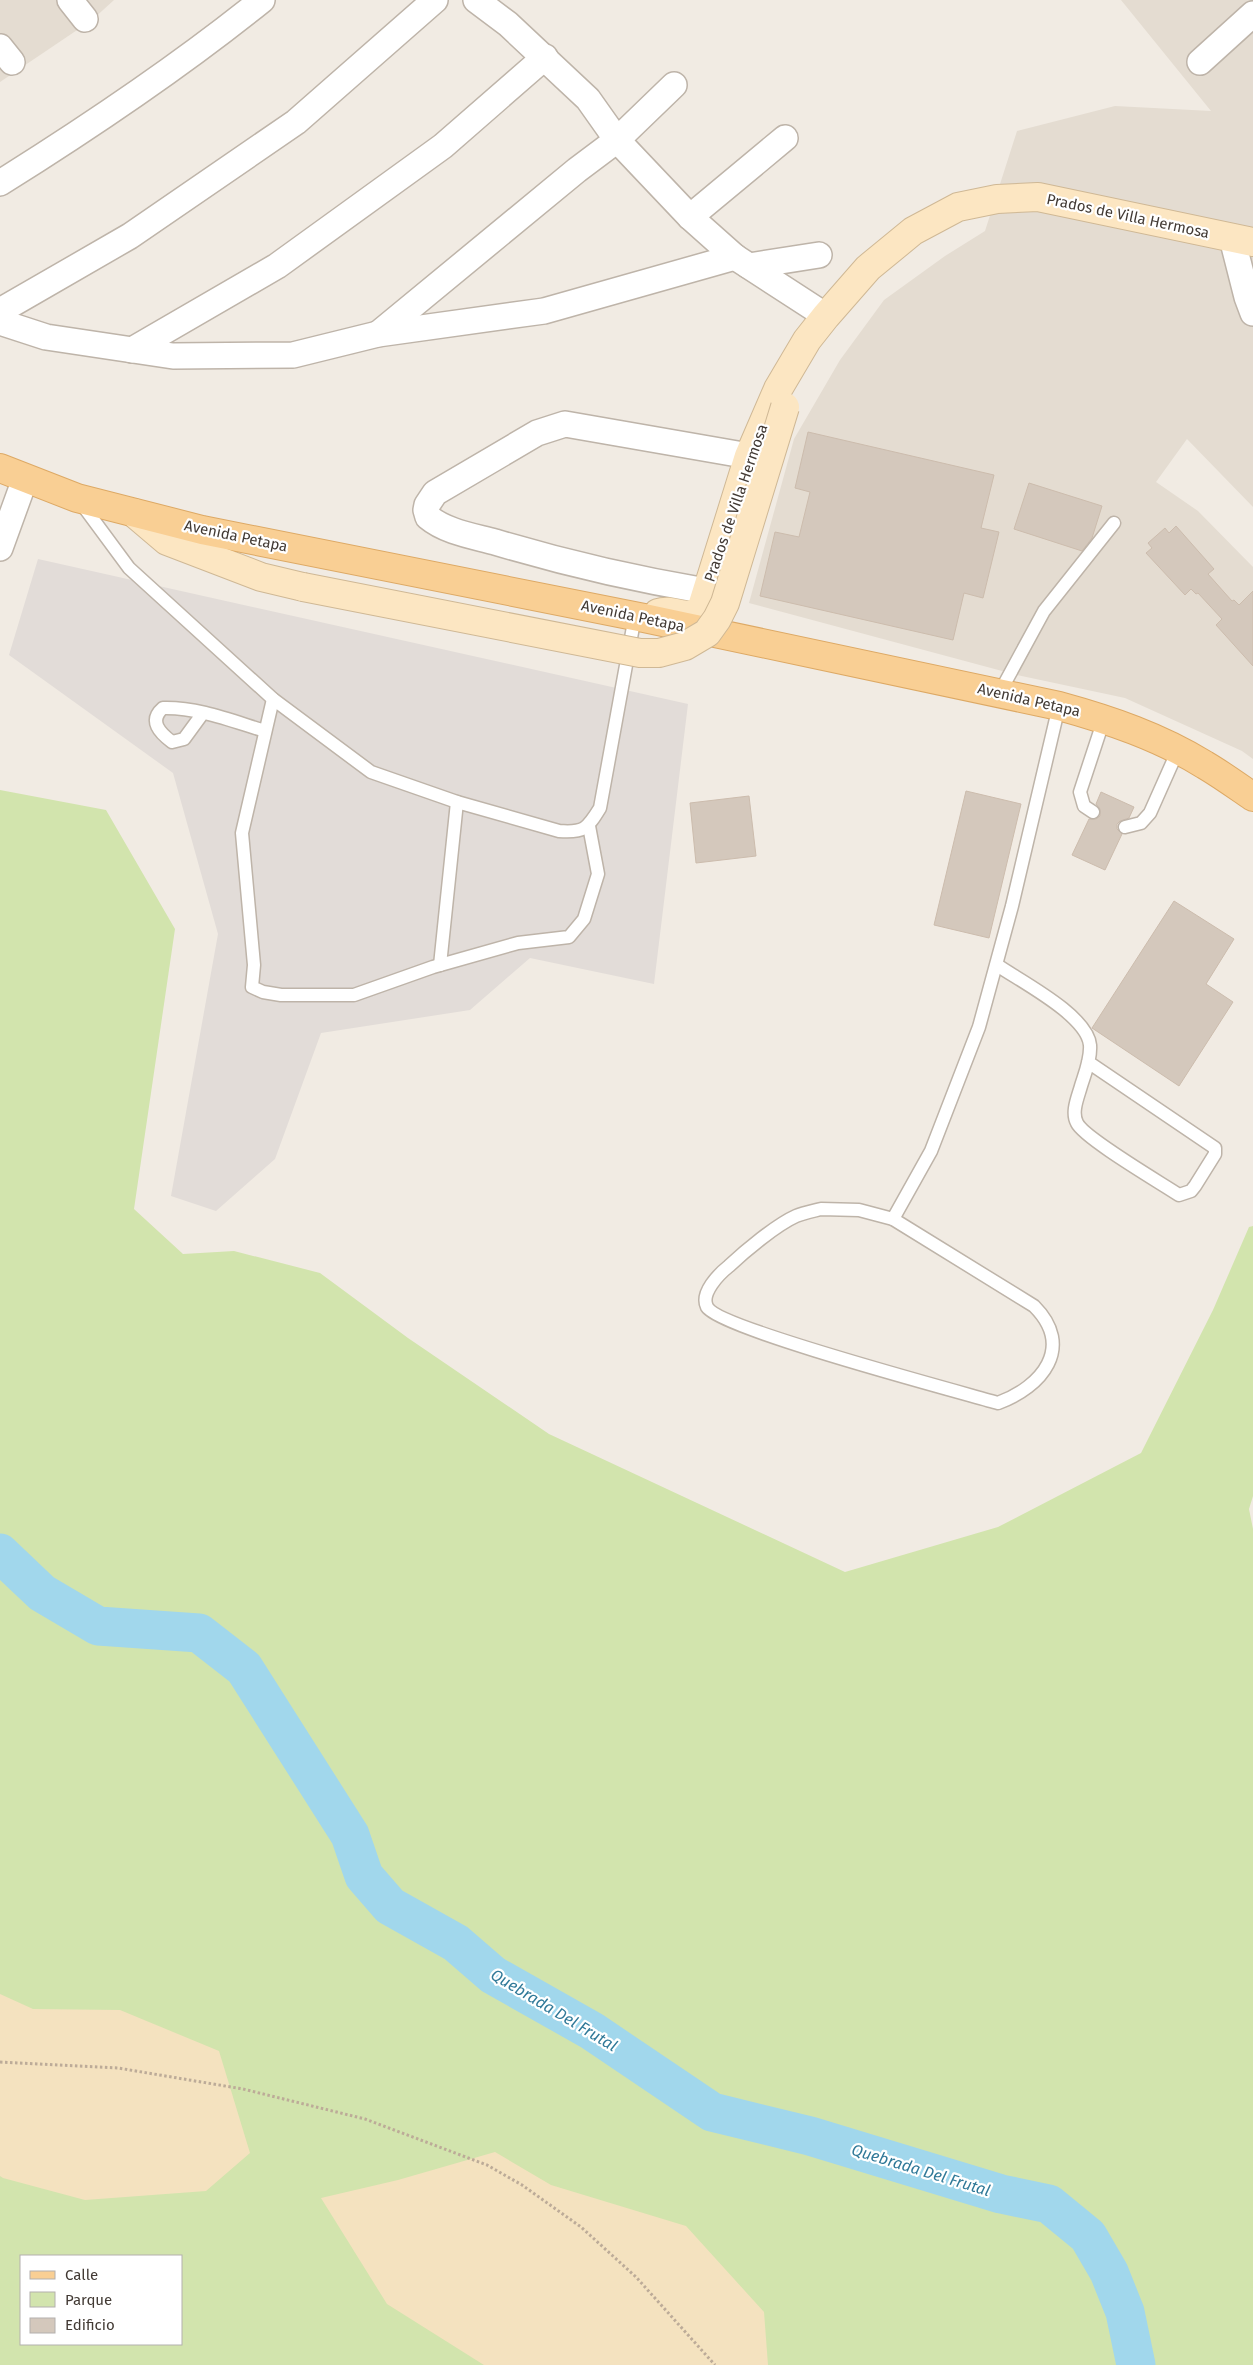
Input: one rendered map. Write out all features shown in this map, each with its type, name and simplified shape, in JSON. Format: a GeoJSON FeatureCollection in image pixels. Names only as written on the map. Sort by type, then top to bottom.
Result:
{"type":"FeatureCollection","features":[{"type":"Feature","properties":{"kind":"main road","name":"Prados de Villa Hermosa"},"geometry":{"type":"LineString","coordinates":[[639,617],[666,611],[689,616],[696,614],[702,607],[749,456],[778,388],[807,340],[826,316],[868,268],[913,231],[958,207],[989,201],[1038,197],[1243,240]]}},
{"type":"Feature","properties":{"kind":"main road"},"geometry":{"type":"LineString","coordinates":[[134,513],[167,541],[191,552],[261,577],[303,587],[640,653],[659,653],[679,648],[707,633],[725,603],[807,340]]}},
{"type":"Feature","properties":{"kind":"main road","name":"Avenida Petapa"},"geometry":{"type":"LineString","coordinates":[[0,468],[77,498],[202,530],[639,617],[1059,706],[1104,719],[1178,750],[1205,764],[1253,797]]}},
{"type":"Feature","properties":{"kind":"street"},"geometry":{"type":"LineString","coordinates":[[0,182],[84,130],[211,41],[262,0]]}},
{"type":"Feature","properties":{"kind":"street"},"geometry":{"type":"LineString","coordinates":[[0,311],[130,236],[296,122],[436,0]]}},
{"type":"Feature","properties":{"kind":"street"},"geometry":{"type":"LineString","coordinates":[[476,0],[508,24],[588,99],[617,140],[690,217],[742,262],[826,316]]}},
{"type":"Feature","properties":{"kind":"street"},"geometry":{"type":"LineString","coordinates":[[1200,62],[1253,14]]}},
{"type":"Feature","properties":{"kind":"street"},"geometry":{"type":"LineString","coordinates":[[132,350],[277,266],[443,146],[545,58]]}},
{"type":"Feature","properties":{"kind":"street"},"geometry":{"type":"LineString","coordinates":[[378,334],[576,170],[617,140],[674,85]]}},
{"type":"Feature","properties":{"kind":"street"},"geometry":{"type":"LineString","coordinates":[[690,217],[785,138]]}},
{"type":"Feature","properties":{"kind":"street"},"geometry":{"type":"LineString","coordinates":[[1243,240],[1247,297],[1253,313]]}},
{"type":"Feature","properties":{"kind":"street"},"geometry":{"type":"LineString","coordinates":[[0,322],[46,337],[173,356],[293,355],[378,334],[544,311],[742,262],[819,255]]}},
{"type":"Feature","properties":{"kind":"street"},"geometry":{"type":"LineString","coordinates":[[706,591],[639,580],[558,561],[448,529],[428,517],[426,510],[428,501],[447,486],[537,433],[565,424],[749,456]]}},
{"type":"Feature","properties":{"kind":"street"},"geometry":{"type":"LineString","coordinates":[[0,548],[25,479]]}},
{"type":"Feature","properties":{"kind":"lane"},"geometry":{"type":"LineString","coordinates":[[77,498],[129,568],[272,699],[371,772],[457,802],[559,831],[576,832],[589,826],[600,808],[639,617]]}},
{"type":"Feature","properties":{"kind":"lane"},"geometry":{"type":"LineString","coordinates":[[1000,692],[1044,611],[1114,523]]}},
{"type":"Feature","properties":{"kind":"lane"},"geometry":{"type":"LineString","coordinates":[[272,699],[242,833],[254,965],[252,987],[263,992],[282,995],[354,995],[440,966],[518,943],[569,937],[584,919],[598,874],[589,826]]}},
{"type":"Feature","properties":{"kind":"lane"},"geometry":{"type":"LineString","coordinates":[[893,1219],[930,1151],[979,1027],[997,965],[1059,706]]}},
{"type":"Feature","properties":{"kind":"lane"},"geometry":{"type":"LineString","coordinates":[[203,713],[265,731]]}},
{"type":"Feature","properties":{"kind":"lane"},"geometry":{"type":"LineString","coordinates":[[1092,812],[1084,806],[1080,792],[1104,719]]}},
{"type":"Feature","properties":{"kind":"lane"},"geometry":{"type":"LineString","coordinates":[[1125,827],[1141,824],[1150,814],[1178,750]]}},
{"type":"Feature","properties":{"kind":"lane"},"geometry":{"type":"LineString","coordinates":[[440,966],[457,802]]}},
{"type":"Feature","properties":{"kind":"lane"},"geometry":{"type":"LineString","coordinates":[[997,965],[1062,1008],[1078,1021],[1090,1044],[1088,1062],[1075,1110],[1077,1123],[1092,1138],[1179,1195],[1191,1191],[1215,1154],[1215,1148],[1088,1062]]}},
{"type":"Feature","properties":{"kind":"lane"},"geometry":{"type":"LineString","coordinates":[[821,1209],[859,1210],[893,1219],[1034,1306],[1042,1315],[1052,1336],[1053,1346],[1047,1366],[1030,1387],[1014,1397],[998,1402],[854,1363],[738,1324],[711,1313],[706,1306],[705,1299],[708,1291],[726,1269],[761,1240],[795,1216],[821,1209]]}},
{"type":"Feature","properties":{"kind":"path"},"geometry":{"type":"LineString","coordinates":[[0,2062],[118,2068],[243,2089],[365,2119],[487,2165],[522,2185],[581,2227],[636,2277],[715,2365]]}},
{"type":"Feature","properties":{"kind":"shaded area"},"geometry":{"type":"Polygon","coordinates":[[[0,0],[114,0],[92,20],[0,82],[0,0]]]}},
{"type":"Feature","properties":{"kind":"shaded area"},"geometry":{"type":"Polygon","coordinates":[[[1121,0],[1253,0],[1253,507],[1187,439],[1156,482],[1198,511],[1253,567],[1253,759],[1242,751],[1125,698],[1017,675],[749,603],[794,439],[840,360],[884,300],[945,256],[985,231],[1017,131],[1115,106],[1211,111],[1121,0]]]}},
{"type":"Feature","properties":{"kind":"shaded area"},"geometry":{"type":"Polygon","coordinates":[[[38,559],[688,704],[654,984],[530,958],[470,1010],[321,1033],[275,1159],[216,1211],[171,1196],[218,934],[173,773],[9,655],[38,559]]]}},
{"type":"Feature","properties":{"kind":"green space"},"geometry":{"type":"Polygon","coordinates":[[[0,790],[106,810],[175,929],[134,1209],[183,1254],[234,1251],[320,1273],[408,1338],[549,1434],[845,1572],[998,1527],[1141,1453],[1213,1310],[1249,1227],[1253,1226],[1253,1496],[1249,1509],[1253,1529],[1253,2365],[0,2365],[0,790]]]}},
{"type":"Feature","properties":{"kind":"sand"},"geometry":{"type":"Polygon","coordinates":[[[0,1994],[33,2009],[120,2010],[219,2051],[250,2153],[206,2191],[85,2200],[3,2178],[0,2176],[0,1994]]]}},
{"type":"Feature","properties":{"kind":"sand"},"geometry":{"type":"Polygon","coordinates":[[[495,2152],[551,2185],[686,2226],[764,2312],[768,2365],[484,2365],[387,2304],[321,2198],[398,2180],[495,2152]]]}},
{"type":"Feature","properties":{"kind":"building"},"geometry":{"type":"Polygon","coordinates":[[[808,432],[994,475],[981,528],[999,532],[983,598],[964,593],[953,640],[760,596],[775,532],[799,537],[810,492],[795,488],[808,432]]]}},
{"type":"Feature","properties":{"kind":"building"},"geometry":{"type":"Polygon","coordinates":[[[1029,483],[1102,506],[1092,538],[1082,551],[1014,529],[1029,483]]]}},
{"type":"Feature","properties":{"kind":"building"},"geometry":{"type":"Polygon","coordinates":[[[1176,526],[1214,569],[1208,574],[1232,601],[1234,600],[1239,605],[1253,591],[1253,666],[1216,625],[1222,619],[1198,593],[1196,594],[1191,589],[1185,595],[1146,553],[1152,548],[1148,543],[1165,528],[1169,533],[1176,526]]]}},
{"type":"Feature","properties":{"kind":"building"},"geometry":{"type":"Polygon","coordinates":[[[966,791],[1021,804],[989,938],[934,925],[966,791]]]}},
{"type":"Feature","properties":{"kind":"building"},"geometry":{"type":"Polygon","coordinates":[[[1101,792],[1134,807],[1129,818],[1117,824],[1117,829],[1122,834],[1105,870],[1072,855],[1089,819],[1096,819],[1100,816],[1100,809],[1096,804],[1101,792]]]}},
{"type":"Feature","properties":{"kind":"building"},"geometry":{"type":"Polygon","coordinates":[[[749,796],[756,856],[696,863],[690,803],[749,796]]]}},
{"type":"Feature","properties":{"kind":"building"},"geometry":{"type":"Polygon","coordinates":[[[1174,901],[1234,939],[1206,984],[1233,1002],[1179,1086],[1092,1028],[1174,901]]]}},
{"type":"Feature","properties":{"kind":"waterway","name":"Quebrada Del Frutal"},"geometry":{"type":"LineString","coordinates":[[0,1553],[42,1593],[98,1626],[199,1633],[244,1668],[350,1835],[364,1876],[390,1906],[456,1943],[493,1975],[592,2031],[712,2112],[810,2136],[1001,2194],[1049,2204],[1088,2236],[1109,2272],[1125,2312],[1136,2365]]}}]}
